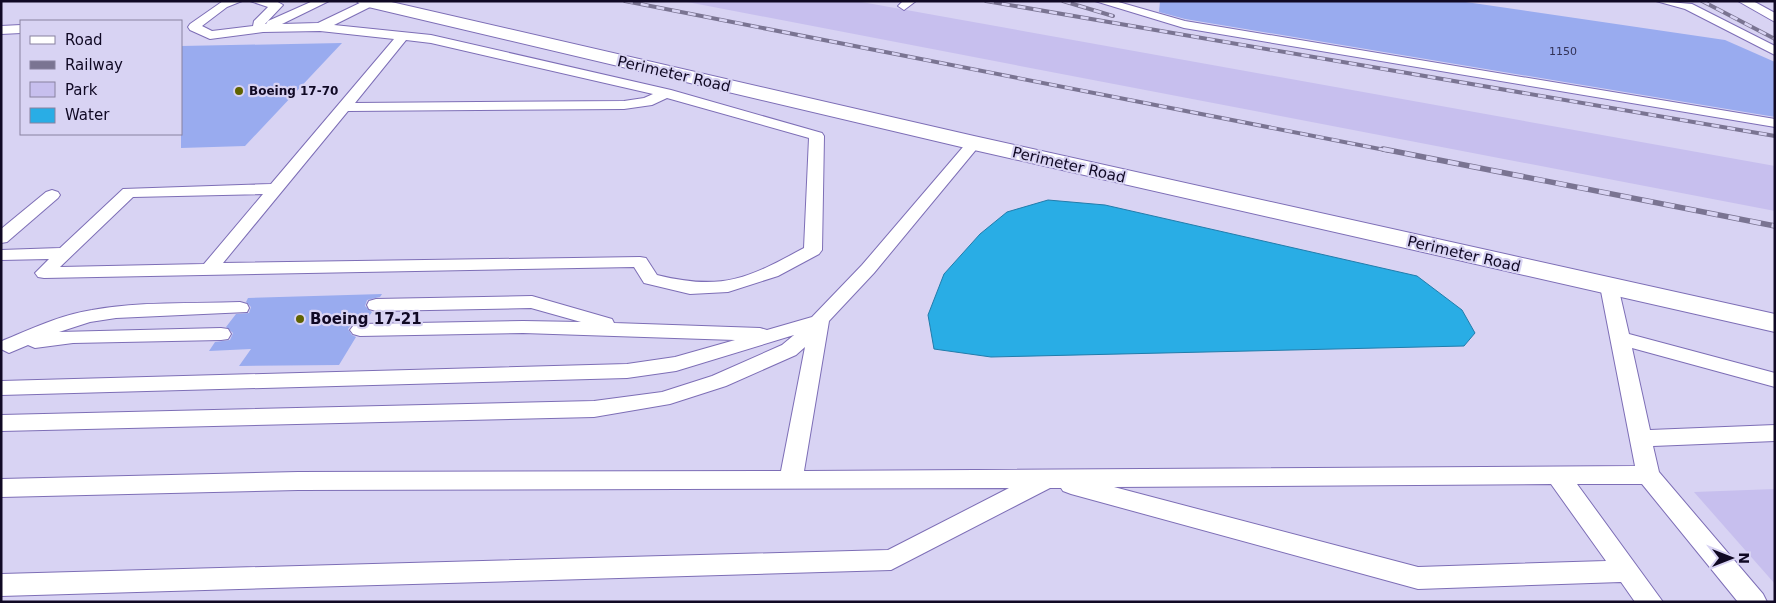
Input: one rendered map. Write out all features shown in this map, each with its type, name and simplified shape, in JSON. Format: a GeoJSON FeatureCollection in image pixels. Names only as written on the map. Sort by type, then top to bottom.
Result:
{"type":"FeatureCollection","features":[{"type":"Feature","properties":{"kind":"street","name":"Perimeter Road"},"geometry":{"type":"LineString","coordinates":[[367,2],[974,143],[1775,324]]}},
{"type":"Feature","properties":{"kind":"lane"},"geometry":{"type":"LineString","coordinates":[[236,1],[223,5],[194,27],[210,34],[263,28],[320,27],[430,39],[666,94],[817,136],[813,250],[764,278],[725,288],[695,289],[650,279],[640,262],[44,272],[129,192],[277,189]]}},
{"type":"Feature","properties":{"kind":"lane"},"geometry":{"type":"LineString","coordinates":[[256,1],[277,5],[258,24],[263,28]]}},
{"type":"Feature","properties":{"kind":"lane"},"geometry":{"type":"LineString","coordinates":[[263,28],[323,1]]}},
{"type":"Feature","properties":{"kind":"lane"},"geometry":{"type":"LineString","coordinates":[[1101,1],[1184,24],[1775,123]]}},
{"type":"Feature","properties":{"kind":"lane"},"geometry":{"type":"LineString","coordinates":[[1662,1],[1688,6],[1775,51]]}},
{"type":"Feature","properties":{"kind":"lane"},"geometry":{"type":"LineString","coordinates":[[1744,1],[1775,18]]}},
{"type":"Feature","properties":{"kind":"lane"},"geometry":{"type":"LineString","coordinates":[[320,27],[367,2]]}},
{"type":"Feature","properties":{"kind":"lane"},"geometry":{"type":"LineString","coordinates":[[1,30],[20,30]]}},
{"type":"Feature","properties":{"kind":"lane"},"geometry":{"type":"LineString","coordinates":[[209,269],[403,36]]}},
{"type":"Feature","properties":{"kind":"lane"},"geometry":{"type":"LineString","coordinates":[[344,107],[624,105],[647,102],[666,94],[690,77]]}},
{"type":"Feature","properties":{"kind":"lane"},"geometry":{"type":"LineString","coordinates":[[1,423],[594,409],[663,399],[719,381],[789,350],[820,320],[892,242],[974,143]]}},
{"type":"Feature","properties":{"kind":"lane"},"geometry":{"type":"LineString","coordinates":[[1,238],[52,195]]}},
{"type":"Feature","properties":{"kind":"lane"},"geometry":{"type":"LineString","coordinates":[[1,255],[65,253]]}},
{"type":"Feature","properties":{"kind":"lane"},"geometry":{"type":"LineString","coordinates":[[1609,286],[1648,475],[1754,602]]}},
{"type":"Feature","properties":{"kind":"lane"},"geometry":{"type":"LineString","coordinates":[[376,305],[532,302],[545,304],[628,330]]}},
{"type":"Feature","properties":{"kind":"lane"},"geometry":{"type":"LineString","coordinates":[[5,347],[63,323],[90,316],[116,312],[240,308]]}},
{"type":"Feature","properties":{"kind":"lane"},"geometry":{"type":"LineString","coordinates":[[1,388],[627,371],[676,364],[820,320]]}},
{"type":"Feature","properties":{"kind":"lane"},"geometry":{"type":"LineString","coordinates":[[791,480],[820,320]]}},
{"type":"Feature","properties":{"kind":"lane"},"geometry":{"type":"LineString","coordinates":[[360,330],[523,326],[774,335]]}},
{"type":"Feature","properties":{"kind":"lane"},"geometry":{"type":"LineString","coordinates":[[5,347],[73,337],[221,334]]}},
{"type":"Feature","properties":{"kind":"lane"},"geometry":{"type":"LineString","coordinates":[[1620,338],[1775,380]]}},
{"type":"Feature","properties":{"kind":"lane"},"geometry":{"type":"LineString","coordinates":[[1641,438],[1775,433]]}},
{"type":"Feature","properties":{"kind":"lane"},"geometry":{"type":"LineString","coordinates":[[1,488],[298,481],[1648,475]]}},
{"type":"Feature","properties":{"kind":"lane"},"geometry":{"type":"LineString","coordinates":[[1557,476],[1650,602]]}},
{"type":"Feature","properties":{"kind":"lane"},"geometry":{"type":"LineString","coordinates":[[1,585],[891,560],[1047,479],[1418,578],[1627,571]]}},
{"type":"Feature","properties":{"kind":"green space"},"geometry":{"type":"Polygon","coordinates":[[[682,1],[856,1],[1775,166],[1775,211],[682,1]]]}},
{"type":"Feature","properties":{"kind":"green space"},"geometry":{"type":"Polygon","coordinates":[[[1775,489],[1775,584],[1694,492],[1775,489]]]}},
{"type":"Feature","properties":{"kind":"water"},"geometry":{"type":"Polygon","coordinates":[[[1048,200],[1105,205],[1417,276],[1462,310],[1475,333],[1464,346],[991,357],[934,349],[928,315],[944,274],[980,234],[1007,212],[1048,200]]]}},
{"type":"Feature","properties":{"kind":"building"},"geometry":{"type":"Polygon","coordinates":[[[1160,1],[1459,1],[1725,40],[1775,62],[1775,117],[1185,19],[1159,12],[1160,1]]]}},
{"type":"Feature","properties":{"kind":"building","name":"Boeing 17-70"},"geometry":{"type":"Polygon","coordinates":[[[342,43],[245,146],[181,148],[182,46],[342,43]]]}},
{"type":"Feature","properties":{"kind":"building","name":"Boeing 17-21"},"geometry":{"type":"Polygon","coordinates":[[[382,294],[380,297],[367,300],[365,306],[372,312],[365,322],[352,324],[348,329],[356,337],[339,365],[239,366],[251,349],[209,351],[215,342],[230,340],[233,333],[226,327],[236,314],[249,313],[251,307],[246,302],[248,298],[382,294]]]}},
{"type":"Feature","properties":{"kind":"railway"},"geometry":{"type":"LineString","coordinates":[[625,1],[1390,151]]}},
{"type":"Feature","properties":{"kind":"railway"},"geometry":{"type":"LineString","coordinates":[[986,1],[1775,136]]}},
{"type":"Feature","properties":{"kind":"railway"},"geometry":{"type":"LineString","coordinates":[[1063,1],[1113,16]]}},
{"type":"Feature","properties":{"kind":"railway"},"geometry":{"type":"LineString","coordinates":[[1702,1],[1775,39]]}},
{"type":"Feature","properties":{"kind":"railway"},"geometry":{"type":"LineString","coordinates":[[1383,149],[1775,226]]}},
{"type":"Feature","properties":{"kind":"place","name":"Boeing 17-70"},"geometry":{"type":"Point","coordinates":[239,91]}},
{"type":"Feature","properties":{"kind":"place","name":"Boeing 17-21"},"geometry":{"type":"Point","coordinates":[300,319]}}]}
